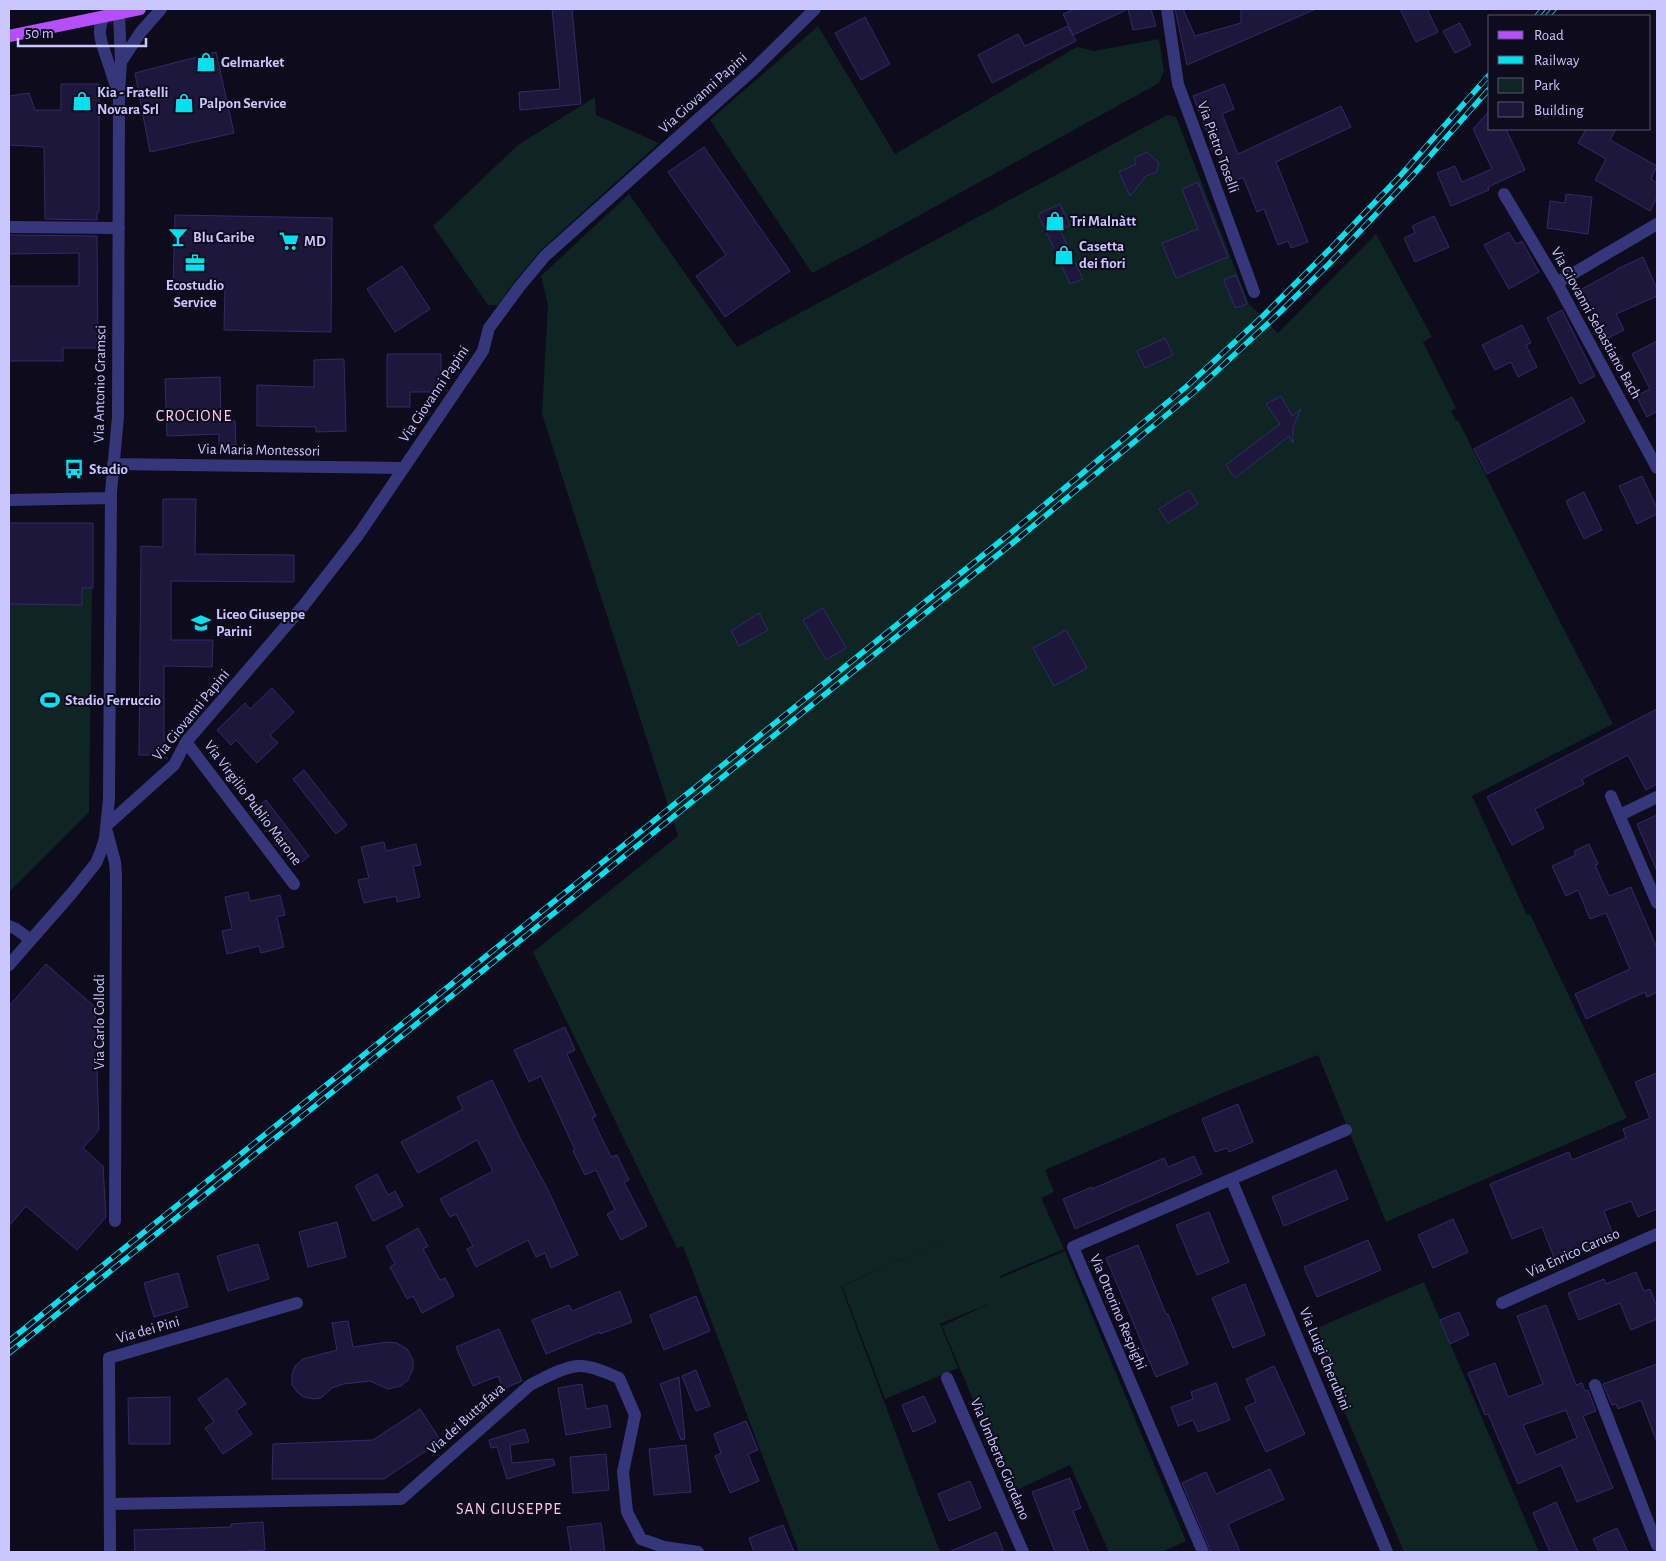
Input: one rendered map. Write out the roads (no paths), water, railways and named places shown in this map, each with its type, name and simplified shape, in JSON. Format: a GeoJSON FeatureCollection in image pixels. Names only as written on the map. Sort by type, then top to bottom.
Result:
{"type":"FeatureCollection","features":[{"type":"Feature","properties":{"kind":"main road"},"geometry":{"type":"LineString","coordinates":[[9,36],[140,9]]}},
{"type":"Feature","properties":{"kind":"street","name":"Via Antonio Gramsci"},"geometry":{"type":"LineString","coordinates":[[122,62],[127,50],[160,9]]}},
{"type":"Feature","properties":{"kind":"street","name":"Via Giovanni Papini"},"geometry":{"type":"LineString","coordinates":[[107,825],[174,765],[186,742],[318,587],[359,534],[483,351],[490,328],[520,286],[545,256],[753,70],[815,9]]}},
{"type":"Feature","properties":{"kind":"street","name":"Via Pietro Toselli"},"geometry":{"type":"LineString","coordinates":[[1167,9],[1178,84],[1254,292]]}},
{"type":"Feature","properties":{"kind":"street","name":"Via Antonio Gramsci"},"geometry":{"type":"LineString","coordinates":[[107,825],[109,799],[111,498],[118,416],[119,93],[122,62],[119,13]]}},
{"type":"Feature","properties":{"kind":"street"},"geometry":{"type":"LineString","coordinates":[[78,22],[99,34],[100,24],[104,16]]}},
{"type":"Feature","properties":{"kind":"street","name":"Via Antonio Gramsci"},"geometry":{"type":"LineString","coordinates":[[99,34],[119,93]]}},
{"type":"Feature","properties":{"kind":"street","name":"Via Giovanni Sebastiano Bach"},"geometry":{"type":"LineString","coordinates":[[1504,194],[1558,283],[1652,448],[1657,468]]}},
{"type":"Feature","properties":{"kind":"street"},"geometry":{"type":"LineString","coordinates":[[1558,283],[1657,224]]}},
{"type":"Feature","properties":{"kind":"street"},"geometry":{"type":"LineString","coordinates":[[9,227],[119,228]]}},
{"type":"Feature","properties":{"kind":"street","name":"Via Maria Montessori"},"geometry":{"type":"LineString","coordinates":[[113,464],[404,468]]}},
{"type":"Feature","properties":{"kind":"street"},"geometry":{"type":"LineString","coordinates":[[9,500],[111,498]]}},
{"type":"Feature","properties":{"kind":"street","name":"Via Virgilio Publio Marone"},"geometry":{"type":"LineString","coordinates":[[186,742],[294,884]]}},
{"type":"Feature","properties":{"kind":"street"},"geometry":{"type":"LineString","coordinates":[[1611,796],[1657,903]]}},
{"type":"Feature","properties":{"kind":"street"},"geometry":{"type":"LineString","coordinates":[[1620,815],[1657,797]]}},
{"type":"Feature","properties":{"kind":"street"},"geometry":{"type":"LineString","coordinates":[[9,965],[96,863],[102,851],[107,825]]}},
{"type":"Feature","properties":{"kind":"street","name":"Via Carlo Collodi"},"geometry":{"type":"LineString","coordinates":[[107,825],[116,875],[115,1221]]}},
{"type":"Feature","properties":{"kind":"street"},"geometry":{"type":"LineString","coordinates":[[9,926],[31,940]]}},
{"type":"Feature","properties":{"kind":"street","name":"Via Ottorino Respighi"},"geometry":{"type":"LineString","coordinates":[[1203,1552],[1073,1247],[1346,1130]]}},
{"type":"Feature","properties":{"kind":"street","name":"Via Luigi Cherubini"},"geometry":{"type":"LineString","coordinates":[[1231,1179],[1387,1552]]}},
{"type":"Feature","properties":{"kind":"street","name":"Via Enrico Caruso"},"geometry":{"type":"LineString","coordinates":[[1502,1303],[1657,1234]]}},
{"type":"Feature","properties":{"kind":"street","name":"Via dei Pini"},"geometry":{"type":"LineString","coordinates":[[110,1552],[109,1358],[297,1303]]}},
{"type":"Feature","properties":{"kind":"street","name":"Via dei Buttafava"},"geometry":{"type":"LineString","coordinates":[[110,1504],[401,1499],[530,1384],[552,1374],[578,1366],[598,1369],[619,1378],[635,1415],[623,1472],[627,1512],[641,1539],[664,1547],[698,1552]]}},
{"type":"Feature","properties":{"kind":"street","name":"Via Umberto Giordano"},"geometry":{"type":"LineString","coordinates":[[947,1378],[1023,1552]]}},
{"type":"Feature","properties":{"kind":"street"},"geometry":{"type":"LineString","coordinates":[[1594,1385],[1657,1545]]}},
{"type":"Feature","properties":{"kind":"railway"},"geometry":{"type":"LineString","coordinates":[[1538,15],[1543,9]]}},
{"type":"Feature","properties":{"kind":"railway"},"geometry":{"type":"LineString","coordinates":[[1549,15],[1554,9]]}},
{"type":"Feature","properties":{"kind":"railway"},"geometry":{"type":"LineString","coordinates":[[9,1341],[1013,531],[1187,386],[1263,316],[1332,247],[1400,176],[1488,76]]}},
{"type":"Feature","properties":{"kind":"railway"},"geometry":{"type":"LineString","coordinates":[[9,1353],[1020,537],[1193,393],[1329,264],[1415,173],[1488,90]]}},
{"type":"Feature","properties":{"kind":"place","name":"Gelmarket"},"geometry":{"type":"Point","coordinates":[206,62]}},
{"type":"Feature","properties":{"kind":"place","name":"Kia - Fratelli Novara Srl"},"geometry":{"type":"Point","coordinates":[82,101]}},
{"type":"Feature","properties":{"kind":"place","name":"Palpon Service"},"geometry":{"type":"Point","coordinates":[184,103]}},
{"type":"Feature","properties":{"kind":"place","name":"Tri Malnàtt"},"geometry":{"type":"Point","coordinates":[1055,221]}},
{"type":"Feature","properties":{"kind":"place","name":"Blu Caribe"},"geometry":{"type":"Point","coordinates":[178,237]}},
{"type":"Feature","properties":{"kind":"place","name":"MD"},"geometry":{"type":"Point","coordinates":[289,241]}},
{"type":"Feature","properties":{"kind":"place","name":"Casetta dei fiori"},"geometry":{"type":"Point","coordinates":[1064,255]}},
{"type":"Feature","properties":{"kind":"place","name":"Ecostudio Service"},"geometry":{"type":"Point","coordinates":[195,263]}},
{"type":"Feature","properties":{"kind":"place","name":"Stadio"},"geometry":{"type":"Point","coordinates":[74,469]}},
{"type":"Feature","properties":{"kind":"place","name":"Liceo Giuseppe Parini"},"geometry":{"type":"Point","coordinates":[201,623]}},
{"type":"Feature","properties":{"kind":"place","name":"Stadio Ferruccio"},"geometry":{"type":"Point","coordinates":[50,700]}},
{"type":"Feature","properties":{"kind":"district","name":"CROCIONE"},"geometry":{"type":"Point","coordinates":[194,416]}},
{"type":"Feature","properties":{"kind":"district","name":"SAN GIUSEPPE"},"geometry":{"type":"Point","coordinates":[509,1509]}}]}
